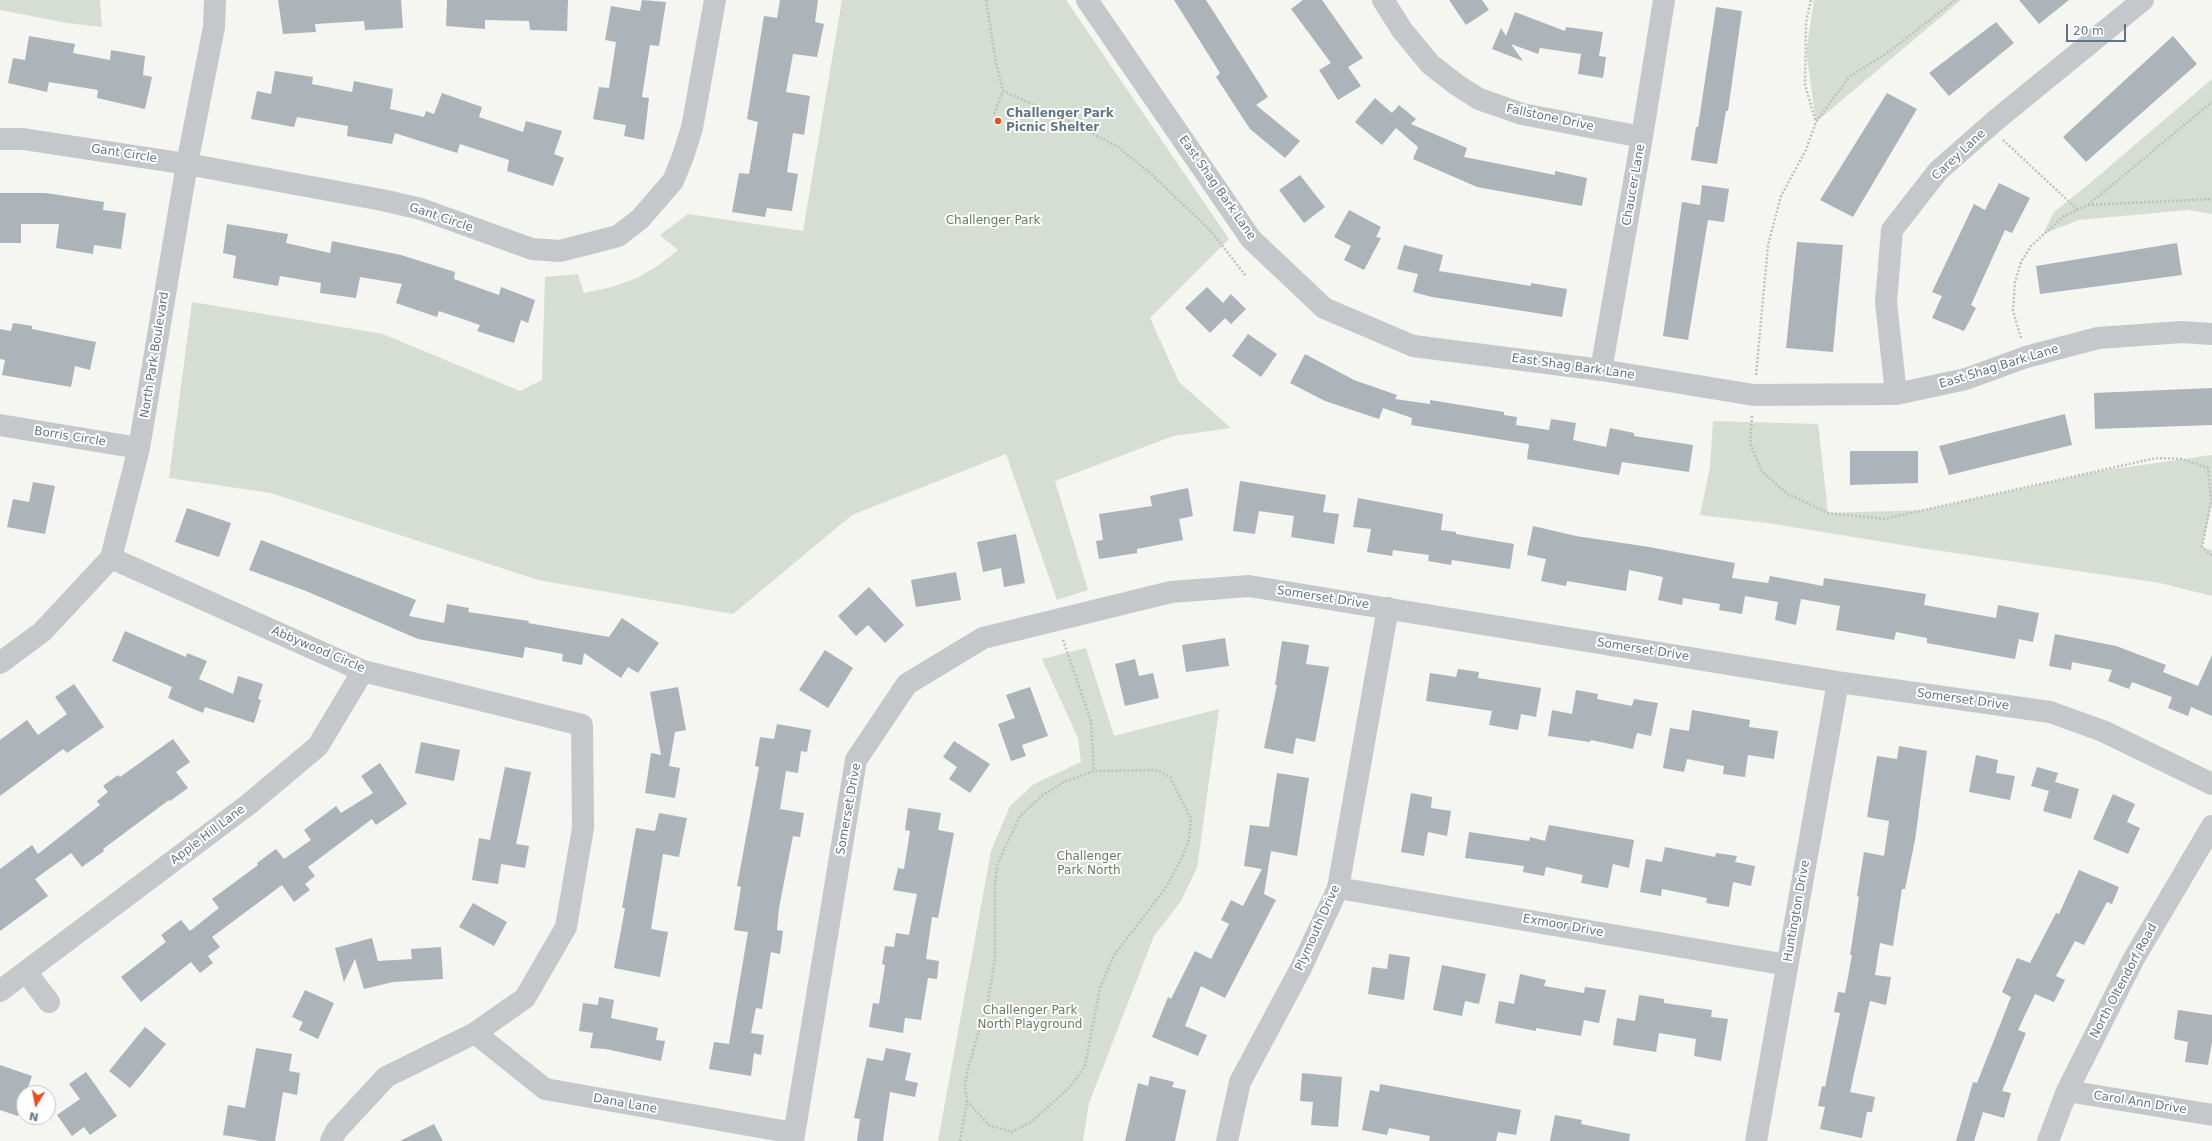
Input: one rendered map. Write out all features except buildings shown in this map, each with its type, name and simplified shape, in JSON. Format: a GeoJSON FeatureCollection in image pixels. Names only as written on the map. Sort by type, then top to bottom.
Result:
{"type":"FeatureCollection","features":[{"type":"Feature","properties":{"kind":"street","name":"North Park Boulevard"},"geometry":{"type":"LineString","coordinates":[[0,663],[42,632],[110,558],[140,448],[186,164],[214,28],[215,0]]}},
{"type":"Feature","properties":{"kind":"street","name":"Gant Circle"},"geometry":{"type":"LineString","coordinates":[[0,139],[23,139],[186,164],[421,209],[532,249],[560,251],[618,236],[640,219],[673,181],[692,128],[715,0]]}},
{"type":"Feature","properties":{"kind":"street","name":"East Shag Bark Lane"},"geometry":{"type":"LineString","coordinates":[[1087,0],[1251,239],[1324,308],[1413,346],[1601,370],[1754,395],[1896,394],[1966,379],[2026,358],[2098,338],[2182,332],[2212,334]]}},
{"type":"Feature","properties":{"kind":"street","name":"Fallstone Drive"},"geometry":{"type":"LineString","coordinates":[[1383,0],[1402,30],[1430,64],[1457,85],[1479,99],[1522,114],[1642,137]]}},
{"type":"Feature","properties":{"kind":"street","name":"Chaucer Lane"},"geometry":{"type":"LineString","coordinates":[[1601,370],[1642,137],[1664,0]]}},
{"type":"Feature","properties":{"kind":"street","name":"Carey Lane"},"geometry":{"type":"LineString","coordinates":[[1896,394],[1886,302],[1892,230],[1938,171],[1990,126],[2143,0]]}},
{"type":"Feature","properties":{"kind":"street","name":"Borris Circle"},"geometry":{"type":"LineString","coordinates":[[0,425],[140,448]]}},
{"type":"Feature","properties":{"kind":"street","name":"Abbywood Circle"},"geometry":{"type":"LineString","coordinates":[[110,558],[363,671],[582,726],[583,828],[566,927],[525,998],[475,1033]]}},
{"type":"Feature","properties":{"kind":"street","name":"Somerset Drive"},"geometry":{"type":"LineString","coordinates":[[793,1137],[856,760],[907,684],[983,638],[1171,592],[1249,586],[1838,682],[2050,712],[2103,731],[2212,784]]}},
{"type":"Feature","properties":{"kind":"street","name":"Plymouth Drive"},"geometry":{"type":"LineString","coordinates":[[1227,1141],[1240,1082],[1302,968],[1338,888],[1388,608]]}},
{"type":"Feature","properties":{"kind":"street","name":"Apple Hill Lane"},"geometry":{"type":"LineString","coordinates":[[0,991],[249,804],[318,746],[363,671]]}},
{"type":"Feature","properties":{"kind":"street","name":"Huntington Drive"},"geometry":{"type":"LineString","coordinates":[[1756,1141],[1838,682]]}},
{"type":"Feature","properties":{"kind":"street","name":"North Oltendorf Road"},"geometry":{"type":"LineString","coordinates":[[2048,1141],[2067,1091],[2134,960],[2212,826]]}},
{"type":"Feature","properties":{"kind":"street","name":"Exmoor Drive"},"geometry":{"type":"LineString","coordinates":[[1338,888],[1787,965]]}},
{"type":"Feature","properties":{"kind":"street"},"geometry":{"type":"LineString","coordinates":[[26,972],[49,1002]]}},
{"type":"Feature","properties":{"kind":"street","name":"Dana Lane"},"geometry":{"type":"LineString","coordinates":[[475,1033],[545,1089],[793,1137]]}},
{"type":"Feature","properties":{"kind":"street"},"geometry":{"type":"LineString","coordinates":[[331,1141],[336,1131],[386,1077],[475,1033]]}},
{"type":"Feature","properties":{"kind":"street","name":"Carol Ann Drive"},"geometry":{"type":"LineString","coordinates":[[2067,1091],[2212,1115]]}},
{"type":"Feature","properties":{"kind":"path"},"geometry":{"type":"LineString","coordinates":[[986,0],[996,63],[1003,91],[994,114]]}},
{"type":"Feature","properties":{"kind":"path"},"geometry":{"type":"LineString","coordinates":[[1811,0],[1806,22],[1805,85],[1816,122]]}},
{"type":"Feature","properties":{"kind":"path"},"geometry":{"type":"LineString","coordinates":[[1955,0],[1890,51],[1849,77],[1816,122],[1806,150],[1781,196],[1768,245],[1750,443],[1762,472],[1788,494],[1828,513],[1884,519],[2156,458],[2182,459],[2208,468],[2210,501],[2202,547],[2212,556]]}},
{"type":"Feature","properties":{"kind":"path"},"geometry":{"type":"LineString","coordinates":[[1003,91],[1061,117],[1118,147],[1150,173],[1209,230],[1246,276]]}},
{"type":"Feature","properties":{"kind":"path"},"geometry":{"type":"LineString","coordinates":[[2026,358],[2013,311],[2015,282],[2021,262],[2031,246],[2064,216],[2088,205],[2212,102]]}},
{"type":"Feature","properties":{"kind":"path"},"geometry":{"type":"LineString","coordinates":[[1990,126],[2017,155],[2078,210]]}},
{"type":"Feature","properties":{"kind":"path"},"geometry":{"type":"LineString","coordinates":[[2088,205],[2212,199]]}},
{"type":"Feature","properties":{"kind":"path"},"geometry":{"type":"LineString","coordinates":[[1056,620],[1091,721],[1094,771]]}},
{"type":"Feature","properties":{"kind":"path"},"geometry":{"type":"LineString","coordinates":[[960,1141],[967,1101],[965,1086],[968,1068],[988,1001],[995,959],[995,885],[997,865],[1020,816],[1043,795],[1064,782],[1094,771],[1156,770],[1170,777],[1191,819],[1188,840],[1181,860],[1165,889],[1114,955],[1100,988],[1085,1066],[1069,1088],[1031,1122],[1012,1132],[989,1125],[967,1101]]}},
{"type":"Feature","properties":{"kind":"green space"},"geometry":{"type":"Polygon","coordinates":[[[0,0],[100,0],[102,27],[67,23],[0,10],[0,0]]]}},
{"type":"Feature","properties":{"kind":"green space","name":"Challenger Park"},"geometry":{"type":"Polygon","coordinates":[[[842,0],[1066,0],[1229,239],[1150,318],[1179,382],[1231,428],[1173,436],[1055,481],[1088,590],[1057,600],[1006,454],[852,515],[733,614],[538,580],[271,493],[169,478],[192,302],[383,334],[520,391],[542,380],[545,277],[578,274],[584,293],[612,287],[637,278],[659,265],[678,250],[660,235],[688,214],[803,231],[842,0]]]}},
{"type":"Feature","properties":{"kind":"green space"},"geometry":{"type":"Polygon","coordinates":[[[1814,0],[1961,0],[1816,122],[1806,51],[1814,0]]]}},
{"type":"Feature","properties":{"kind":"green space"},"geometry":{"type":"Polygon","coordinates":[[[2212,79],[2212,214],[2188,210],[2079,220],[2043,234],[2054,212],[2212,79]]]}},
{"type":"Feature","properties":{"kind":"green space"},"geometry":{"type":"Polygon","coordinates":[[[1713,421],[1818,424],[1828,513],[1925,510],[2101,471],[2212,455],[2212,504],[2202,547],[2212,550],[2212,596],[2160,583],[1914,547],[1768,523],[1700,515],[1710,467],[1713,421]]]}},
{"type":"Feature","properties":{"kind":"green space","name":"Challenger Park North"},"geometry":{"type":"Polygon","coordinates":[[[1086,648],[1114,736],[1219,709],[1197,868],[1181,901],[1154,936],[1089,1103],[1083,1141],[938,1141],[991,851],[1010,806],[1034,784],[1081,762],[1078,738],[1042,659],[1086,648]]]}},
{"type":"Feature","properties":{"kind":"place","name":"Challenger Park Picnic Shelter"},"geometry":{"type":"Point","coordinates":[998,121]}},
{"type":"Feature","properties":{"kind":"park label","name":"Challenger Park North Playground"},"geometry":{"type":"Point","coordinates":[1030,1018]}}]}
